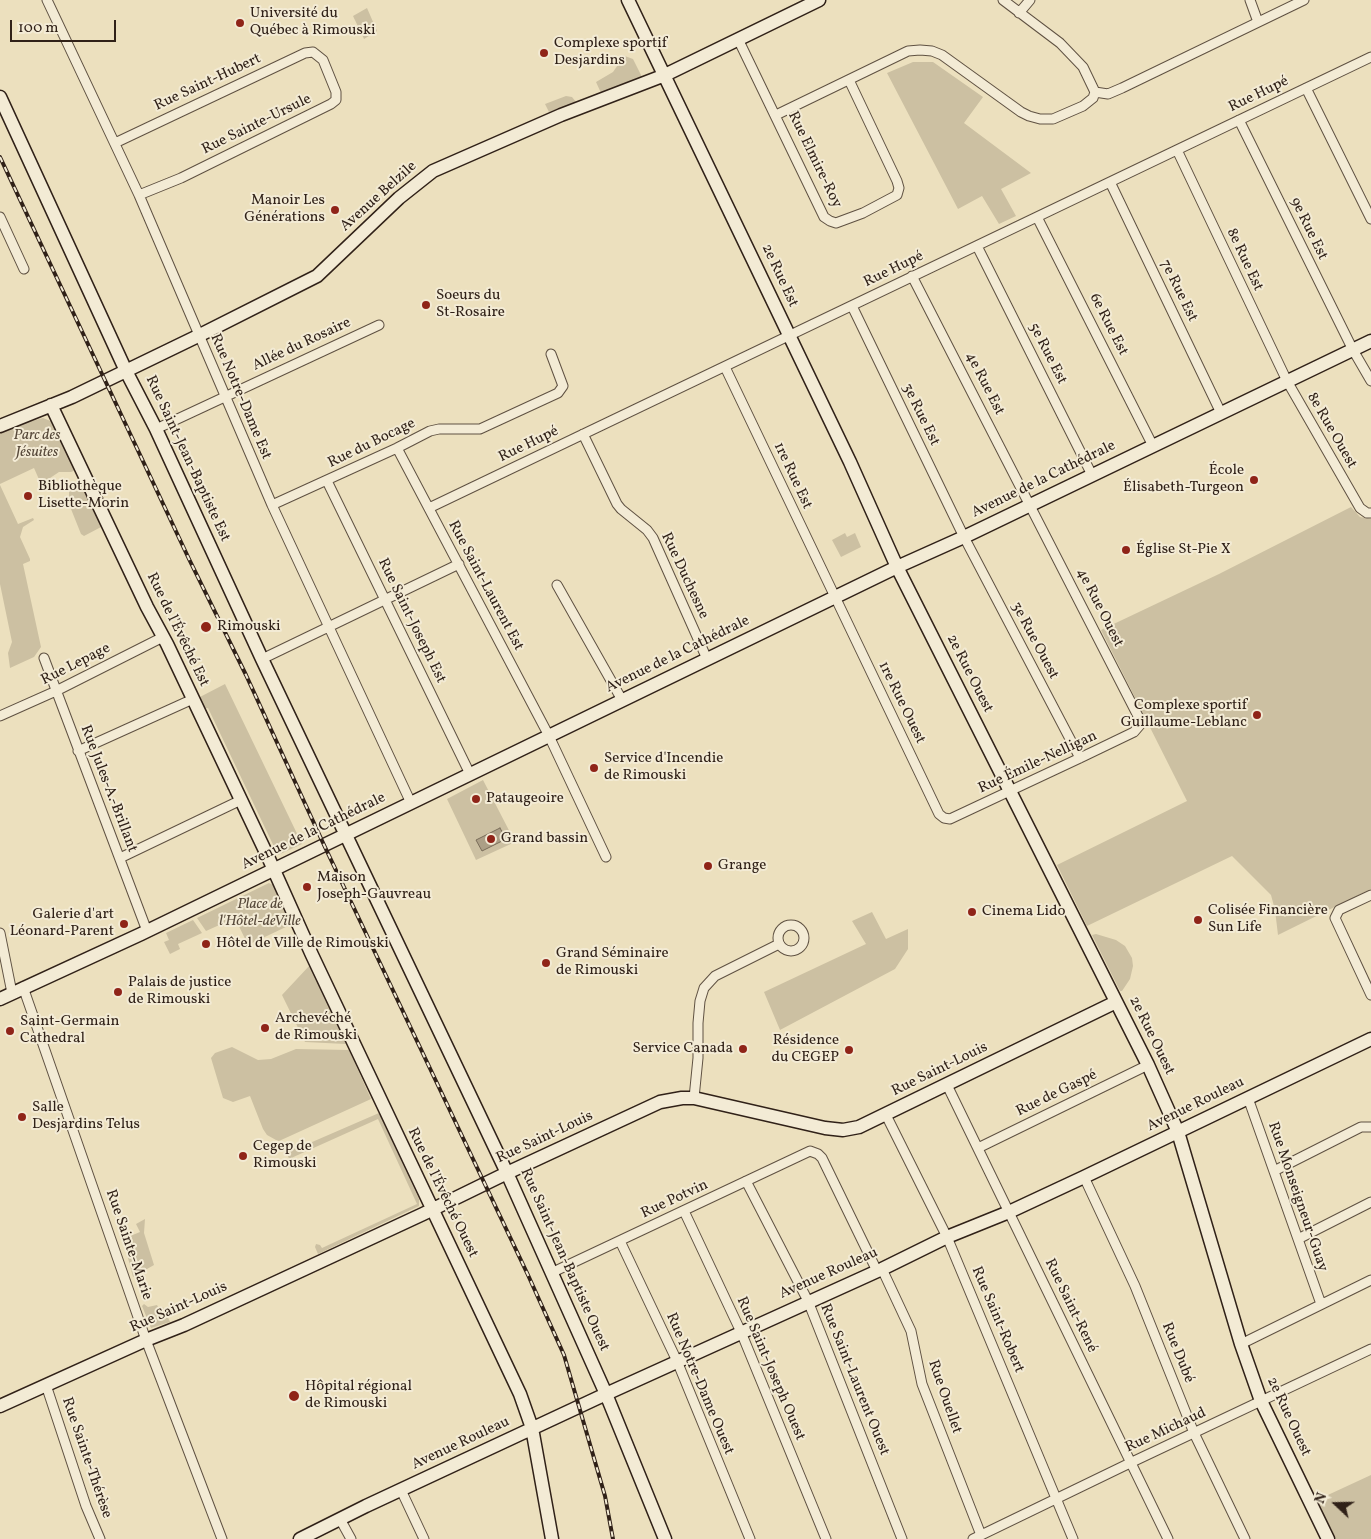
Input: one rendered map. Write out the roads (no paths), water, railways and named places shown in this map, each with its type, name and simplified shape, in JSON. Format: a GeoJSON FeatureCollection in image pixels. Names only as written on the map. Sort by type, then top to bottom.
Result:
{"type":"FeatureCollection","features":[{"type":"Feature","properties":{"kind":"street","name":"Rue Notre-Dame Est"},"geometry":{"type":"LineString","coordinates":[[47,0],[139,195],[272,505],[411,803]]}},
{"type":"Feature","properties":{"kind":"street","name":"2e Rue Est"},"geometry":{"type":"LineString","coordinates":[[628,0],[850,462],[897,567]]}},
{"type":"Feature","properties":{"kind":"street"},"geometry":{"type":"LineString","coordinates":[[1002,0],[1060,43],[1083,67],[1095,92]]}},
{"type":"Feature","properties":{"kind":"street"},"geometry":{"type":"LineString","coordinates":[[1019,13],[1030,0]]}},
{"type":"Feature","properties":{"kind":"street"},"geometry":{"type":"LineString","coordinates":[[1250,0],[1258,22]]}},
{"type":"Feature","properties":{"kind":"street"},"geometry":{"type":"LineString","coordinates":[[1095,92],[1108,94],[1304,0]]}},
{"type":"Feature","properties":{"kind":"street","name":"Avenue Belzile"},"geometry":{"type":"LineString","coordinates":[[0,426],[88,389],[317,276],[399,198],[433,171],[561,115],[665,75],[811,2]]}},
{"type":"Feature","properties":{"kind":"street","name":"Rue Elmire-Roy"},"geometry":{"type":"LineString","coordinates":[[738,39],[824,217],[830,222],[836,222],[863,213],[897,195],[899,188],[849,80]]}},
{"type":"Feature","properties":{"kind":"street"},"geometry":{"type":"LineString","coordinates":[[776,115],[908,51],[920,50],[932,51],[942,55],[1021,112],[1040,119],[1053,119],[1083,106],[1092,98],[1095,92]]}},
{"type":"Feature","properties":{"kind":"street","name":"Rue Saint-Hubert"},"geometry":{"type":"LineString","coordinates":[[115,143],[305,52],[313,52]]}},
{"type":"Feature","properties":{"kind":"street","name":"Rue Sainte-Ursule"},"geometry":{"type":"LineString","coordinates":[[139,195],[181,178],[336,100],[336,92],[323,60],[313,52]]}},
{"type":"Feature","properties":{"kind":"street","name":"Rue Hupé"},"geometry":{"type":"LineString","coordinates":[[429,508],[1371,57]]}},
{"type":"Feature","properties":{"kind":"street"},"geometry":{"type":"LineString","coordinates":[[1306,88],[1371,219]]}},
{"type":"Feature","properties":{"kind":"street","name":"Rue Saint-Jean-Baptiste Est"},"geometry":{"type":"LineString","coordinates":[[0,97],[126,370],[156,429],[262,659],[346,834]]}},
{"type":"Feature","properties":{"kind":"street","name":"9e Rue Est"},"geometry":{"type":"LineString","coordinates":[[1239,120],[1353,350],[1371,381]]}},
{"type":"Feature","properties":{"kind":"street","name":"8e Rue Est"},"geometry":{"type":"LineString","coordinates":[[1177,150],[1286,381]]}},
{"type":"Feature","properties":{"kind":"street","name":"7e Rue Est"},"geometry":{"type":"LineString","coordinates":[[1110,182],[1221,413]]}},
{"type":"Feature","properties":{"kind":"street"},"geometry":{"type":"LineString","coordinates":[[0,217],[24,268]]}},
{"type":"Feature","properties":{"kind":"street","name":"6e Rue Est"},"geometry":{"type":"LineString","coordinates":[[1037,217],[1153,446]]}},
{"type":"Feature","properties":{"kind":"street","name":"5e Rue Est"},"geometry":{"type":"LineString","coordinates":[[977,246],[1092,475]]}},
{"type":"Feature","properties":{"kind":"street","name":"4e Rue Est"},"geometry":{"type":"LineString","coordinates":[[912,276],[1031,505]]}},
{"type":"Feature","properties":{"kind":"street","name":"3e Rue Est"},"geometry":{"type":"LineString","coordinates":[[852,306],[964,537]]}},
{"type":"Feature","properties":{"kind":"street","name":"Allée du Rosaire"},"geometry":{"type":"LineString","coordinates":[[156,429],[379,325]]}},
{"type":"Feature","properties":{"kind":"street","name":"Avenue de la Cathédrale"},"geometry":{"type":"LineString","coordinates":[[0,999],[146,931],[897,567],[964,537],[1371,341]]}},
{"type":"Feature","properties":{"kind":"street","name":"Rue du Bocage"},"geometry":{"type":"LineString","coordinates":[[272,505],[327,481],[430,431],[439,429],[480,429],[558,393],[563,386],[551,354]]}},
{"type":"Feature","properties":{"kind":"street","name":"1re Rue Est"},"geometry":{"type":"LineString","coordinates":[[724,367],[835,598]]}},
{"type":"Feature","properties":{"kind":"street","name":"8e Rue Ouest"},"geometry":{"type":"LineString","coordinates":[[1286,381],[1360,508],[1367,514],[1371,513]]}},
{"type":"Feature","properties":{"kind":"street"},"geometry":{"type":"LineString","coordinates":[[88,389],[118,382],[136,390]]}},
{"type":"Feature","properties":{"kind":"street"},"geometry":{"type":"LineString","coordinates":[[60,422],[72,396]]}},
{"type":"Feature","properties":{"kind":"street","name":"Rue de l'Évêché Est"},"geometry":{"type":"LineString","coordinates":[[51,405],[147,607],[163,636],[273,870]]}},
{"type":"Feature","properties":{"kind":"street","name":"Rue Duchesne"},"geometry":{"type":"LineString","coordinates":[[583,434],[617,504],[647,530],[653,538],[707,659]]}},
{"type":"Feature","properties":{"kind":"street","name":"Rue Saint-Laurent Est"},"geometry":{"type":"LineString","coordinates":[[397,448],[549,736]]}},
{"type":"Feature","properties":{"kind":"street","name":"Rue Saint-Joseph Est"},"geometry":{"type":"LineString","coordinates":[[327,481],[470,774]]}},
{"type":"Feature","properties":{"kind":"street","name":"4e Rue Ouest"},"geometry":{"type":"LineString","coordinates":[[1031,505],[1139,718],[1140,725]]}},
{"type":"Feature","properties":{"kind":"street","name":"3e Rue Ouest"},"geometry":{"type":"LineString","coordinates":[[964,537],[1080,758]]}},
{"type":"Feature","properties":{"kind":"street"},"geometry":{"type":"LineString","coordinates":[[262,659],[458,564]]}},
{"type":"Feature","properties":{"kind":"street","name":"2e Rue Ouest"},"geometry":{"type":"LineString","coordinates":[[897,567],[1148,1066],[1178,1132],[1241,1344],[1261,1401],[1328,1539]]}},
{"type":"Feature","properties":{"kind":"street"},"geometry":{"type":"LineString","coordinates":[[558,585],[622,700]]}},
{"type":"Feature","properties":{"kind":"street","name":"1re Rue Ouest"},"geometry":{"type":"LineString","coordinates":[[835,598],[939,814],[944,818]]}},
{"type":"Feature","properties":{"kind":"street","name":"Rue Lepage"},"geometry":{"type":"LineString","coordinates":[[0,716],[56,692],[163,636]]}},
{"type":"Feature","properties":{"kind":"street","name":"Rue Jules-A.-Brillant"},"geometry":{"type":"LineString","coordinates":[[44,658],[146,931]]}},
{"type":"Feature","properties":{"kind":"street"},"geometry":{"type":"LineString","coordinates":[[78,750],[193,699]]}},
{"type":"Feature","properties":{"kind":"street","name":"Rue Émile-Nelligan"},"geometry":{"type":"LineString","coordinates":[[944,818],[950,819],[1080,758],[1134,732],[1140,725]]}},
{"type":"Feature","properties":{"kind":"street"},"geometry":{"type":"LineString","coordinates":[[549,736],[606,857]]}},
{"type":"Feature","properties":{"kind":"street"},"geometry":{"type":"LineString","coordinates":[[120,858],[241,800]]}},
{"type":"Feature","properties":{"kind":"street","name":"Rue Saint-Jean-Baptiste Ouest"},"geometry":{"type":"LineString","coordinates":[[346,834],[507,1173],[606,1394],[666,1539]]}},
{"type":"Feature","properties":{"kind":"street","name":"Rue de l'Évêché Ouest"},"geometry":{"type":"LineString","coordinates":[[273,870],[520,1394],[532,1428],[552,1539]]}},
{"type":"Feature","properties":{"kind":"street"},"geometry":{"type":"LineString","coordinates":[[1371,895],[1339,910],[1335,918],[1371,995]]}},
{"type":"Feature","properties":{"kind":"street","name":"Rue Sainte-Marie"},"geometry":{"type":"LineString","coordinates":[[0,933],[18,990],[146,1340],[222,1539]]}},
{"type":"Feature","properties":{"kind":"street"},"geometry":{"type":"LineString","coordinates":[[694,1098],[698,1058],[698,1016],[704,988],[715,976],[779,944]]}},
{"type":"Feature","properties":{"kind":"street","name":"Rue Saint-Louis"},"geometry":{"type":"LineString","coordinates":[[0,1406],[46,1384],[184,1325],[660,1102],[694,1098],[824,1128],[843,1130],[859,1127],[1116,1002]]}},
{"type":"Feature","properties":{"kind":"street","name":"Avenue Rouleau"},"geometry":{"type":"LineString","coordinates":[[300,1539],[676,1361],[880,1270],[947,1237],[1009,1212],[1084,1177],[1371,1039]]}},
{"type":"Feature","properties":{"kind":"street","name":"Rue de Gaspé"},"geometry":{"type":"LineString","coordinates":[[978,1148],[1148,1066]]}},
{"type":"Feature","properties":{"kind":"street","name":"Rue Saint-René"},"geometry":{"type":"LineString","coordinates":[[947,1085],[1168,1539]]}},
{"type":"Feature","properties":{"kind":"street","name":"Rue Monseigneur-Guay"},"geometry":{"type":"LineString","coordinates":[[1248,1098],[1321,1304]]}},
{"type":"Feature","properties":{"kind":"street","name":"Rue Saint-Robert"},"geometry":{"type":"LineString","coordinates":[[886,1115],[947,1237],[1073,1539]]}},
{"type":"Feature","properties":{"kind":"street"},"geometry":{"type":"LineString","coordinates":[[1274,1171],[1361,1127],[1371,1127]]}},
{"type":"Feature","properties":{"kind":"street","name":"Rue Potvin"},"geometry":{"type":"LineString","coordinates":[[551,1273],[810,1151]]}},
{"type":"Feature","properties":{"kind":"street","name":"Rue Ouellet"},"geometry":{"type":"LineString","coordinates":[[810,1151],[822,1158],[911,1331],[922,1384],[977,1537]]}},
{"type":"Feature","properties":{"kind":"street","name":"Rue Dubé"},"geometry":{"type":"LineString","coordinates":[[1084,1177],[1135,1286],[1194,1433],[1246,1539]]}},
{"type":"Feature","properties":{"kind":"street","name":"Rue Saint-Laurent Ouest"},"geometry":{"type":"LineString","coordinates":[[746,1181],[808,1301],[902,1539]]}},
{"type":"Feature","properties":{"kind":"street"},"geometry":{"type":"LineString","coordinates":[[1298,1238],[1371,1202]]}},
{"type":"Feature","properties":{"kind":"street","name":"Rue Saint-Joseph Ouest"},"geometry":{"type":"LineString","coordinates":[[684,1211],[741,1332],[826,1539]]}},
{"type":"Feature","properties":{"kind":"street","name":"Rue Notre-Dame Ouest"},"geometry":{"type":"LineString","coordinates":[[620,1241],[676,1361],[750,1539]]}},
{"type":"Feature","properties":{"kind":"street"},"geometry":{"type":"LineString","coordinates":[[1241,1344],[1371,1280]]}},
{"type":"Feature","properties":{"kind":"street","name":"Rue Michaud"},"geometry":{"type":"LineString","coordinates":[[977,1537],[1371,1349]]}},
{"type":"Feature","properties":{"kind":"street","name":"Rue Sainte-Thérèse"},"geometry":{"type":"LineString","coordinates":[[46,1384],[86,1506],[100,1539]]}},
{"type":"Feature","properties":{"kind":"street"},"geometry":{"type":"LineString","coordinates":[[401,1490],[424,1539]]}},
{"type":"Feature","properties":{"kind":"street"},"geometry":{"type":"LineString","coordinates":[[340,1519],[351,1539]]}},
{"type":"Feature","properties":{"kind":"railway"},"geometry":{"type":"LineString","coordinates":[[0,157],[189,559],[246,675],[564,1355],[605,1496],[613,1539]]}},
{"type":"Feature","properties":{"kind":"place","name":"Université du Québec à Rimouski"},"geometry":{"type":"Point","coordinates":[240,23]}},
{"type":"Feature","properties":{"kind":"place","name":"Complexe sportif Desjardins"},"geometry":{"type":"Point","coordinates":[544,53]}},
{"type":"Feature","properties":{"kind":"place","name":"Manoir Les Générations"},"geometry":{"type":"Point","coordinates":[335,210]}},
{"type":"Feature","properties":{"kind":"place","name":"Soeurs du St-Rosaire"},"geometry":{"type":"Point","coordinates":[426,305]}},
{"type":"Feature","properties":{"kind":"place","name":"École Élisabeth-Turgeon"},"geometry":{"type":"Point","coordinates":[1254,480]}},
{"type":"Feature","properties":{"kind":"place","name":"Bibliothèque Lisette-Morin"},"geometry":{"type":"Point","coordinates":[28,496]}},
{"type":"Feature","properties":{"kind":"place","name":"Église St-Pie X"},"geometry":{"type":"Point","coordinates":[1126,550]}},
{"type":"Feature","properties":{"kind":"place","name":"Rimouski"},"geometry":{"type":"Point","coordinates":[206,627]}},
{"type":"Feature","properties":{"kind":"place","name":"Complexe sportif Guillaume-Leblanc"},"geometry":{"type":"Point","coordinates":[1257,715]}},
{"type":"Feature","properties":{"kind":"place","name":"Service d'Incendie de Rimouski"},"geometry":{"type":"Point","coordinates":[594,768]}},
{"type":"Feature","properties":{"kind":"place","name":"Pataugeoire"},"geometry":{"type":"Point","coordinates":[476,799]}},
{"type":"Feature","properties":{"kind":"place","name":"Grand bassin"},"geometry":{"type":"Point","coordinates":[491,839]}},
{"type":"Feature","properties":{"kind":"place","name":"Grange"},"geometry":{"type":"Point","coordinates":[708,866]}},
{"type":"Feature","properties":{"kind":"place","name":"Maison Joseph-Gauvreau"},"geometry":{"type":"Point","coordinates":[307,887]}},
{"type":"Feature","properties":{"kind":"place","name":"Cinema Lido"},"geometry":{"type":"Point","coordinates":[972,912]}},
{"type":"Feature","properties":{"kind":"place","name":"Colisée Financière Sun Life"},"geometry":{"type":"Point","coordinates":[1198,920]}},
{"type":"Feature","properties":{"kind":"place","name":"Galerie d'art Léonard-Parent"},"geometry":{"type":"Point","coordinates":[124,924]}},
{"type":"Feature","properties":{"kind":"place","name":"Hôtel de Ville de Rimouski"},"geometry":{"type":"Point","coordinates":[206,944]}},
{"type":"Feature","properties":{"kind":"place","name":"Grand Séminaire de Rimouski"},"geometry":{"type":"Point","coordinates":[546,963]}},
{"type":"Feature","properties":{"kind":"place","name":"Palais de justice de Rimouski"},"geometry":{"type":"Point","coordinates":[118,992]}},
{"type":"Feature","properties":{"kind":"place","name":"Archevéché de Rimouski"},"geometry":{"type":"Point","coordinates":[265,1028]}},
{"type":"Feature","properties":{"kind":"place","name":"Saint-Germain Cathedral"},"geometry":{"type":"Point","coordinates":[10,1031]}},
{"type":"Feature","properties":{"kind":"place","name":"Service Canada"},"geometry":{"type":"Point","coordinates":[743,1049]}},
{"type":"Feature","properties":{"kind":"place","name":"Résidence du CEGEP"},"geometry":{"type":"Point","coordinates":[849,1050]}},
{"type":"Feature","properties":{"kind":"place","name":"Salle Desjardins Telus"},"geometry":{"type":"Point","coordinates":[22,1117]}},
{"type":"Feature","properties":{"kind":"place","name":"Cegep de Rimouski"},"geometry":{"type":"Point","coordinates":[243,1156]}},
{"type":"Feature","properties":{"kind":"place","name":"Hôpital régional de Rimouski"},"geometry":{"type":"Point","coordinates":[294,1396]}},
{"type":"Feature","properties":{"kind":"park label","name":"Parc des Jésuites"},"geometry":{"type":"Point","coordinates":[37,444]}},
{"type":"Feature","properties":{"kind":"park label","name":"Place de l'Hôtel-deVille"},"geometry":{"type":"Point","coordinates":[260,914]}}]}
